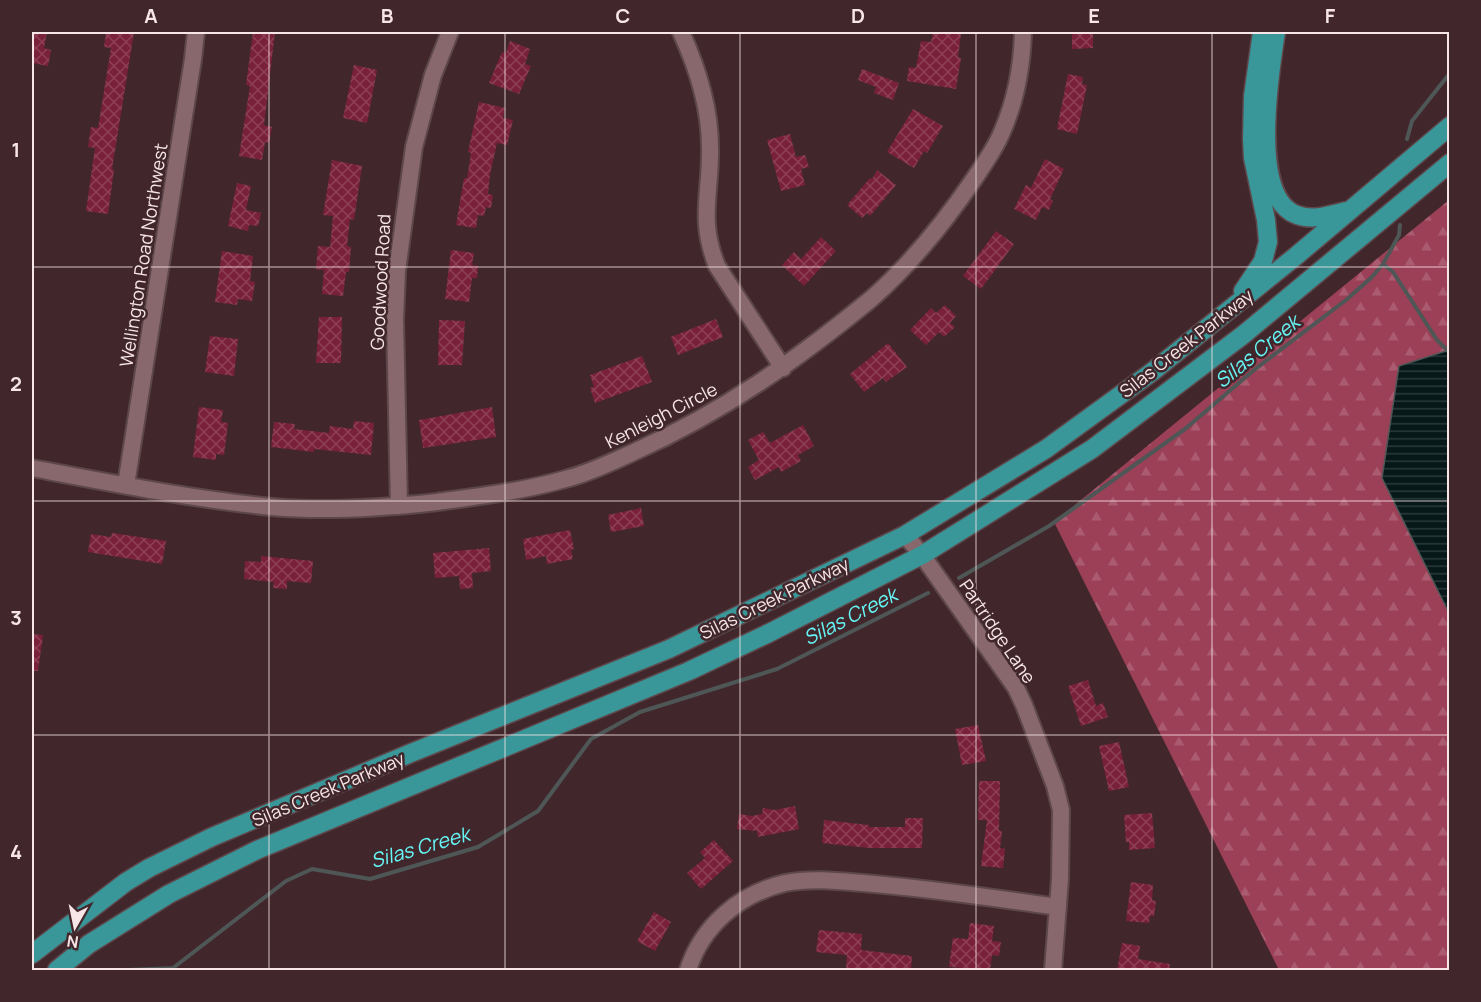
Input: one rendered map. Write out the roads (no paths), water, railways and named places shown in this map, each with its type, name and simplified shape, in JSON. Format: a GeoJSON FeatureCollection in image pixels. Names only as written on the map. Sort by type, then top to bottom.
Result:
{"type":"FeatureCollection","features":[{"type":"Feature","properties":{"kind":"main road"},"geometry":{"type":"LineString","coordinates":[[1231,308],[1263,261],[1268,242],[1252,139],[1254,96],[1262,32]]}},
{"type":"Feature","properties":{"kind":"main road"},"geometry":{"type":"LineString","coordinates":[[1276,32],[1265,124],[1270,170],[1276,196],[1284,207],[1294,214],[1308,218],[1351,209]]}},
{"type":"Feature","properties":{"kind":"main road","name":"Silas Creek Parkway"},"geometry":{"type":"LineString","coordinates":[[32,954],[126,882],[212,837],[669,649],[905,535],[1046,449],[1152,372],[1449,126]]}},
{"type":"Feature","properties":{"kind":"main road","name":"Silas Creek Parkway"},"geometry":{"type":"LineString","coordinates":[[57,970],[88,944],[169,894],[257,850],[689,671],[922,555],[1092,448],[1243,335],[1449,163]]}},
{"type":"Feature","properties":{"kind":"street","name":"Wellington Road Northwest"},"geometry":{"type":"LineString","coordinates":[[126,485],[196,32]]}},
{"type":"Feature","properties":{"kind":"street","name":"Goodwood Road"},"geometry":{"type":"LineString","coordinates":[[399,506],[394,320],[397,271],[414,147],[433,75],[450,32]]}},
{"type":"Feature","properties":{"kind":"street"},"geometry":{"type":"LineString","coordinates":[[681,32],[698,77],[710,131],[711,150],[705,213],[710,249],[717,266],[783,368]]}},
{"type":"Feature","properties":{"kind":"street","name":"Kenleigh Circle"},"geometry":{"type":"LineString","coordinates":[[32,468],[273,507],[317,509],[399,506],[529,489],[600,468],[711,413],[783,368],[823,338],[901,271],[932,237],[993,151],[1009,115],[1017,87],[1023,32]]}},
{"type":"Feature","properties":{"kind":"street","name":"Partridge Lane"},"geometry":{"type":"LineString","coordinates":[[905,535],[922,555],[1016,688],[1055,786],[1062,835],[1053,970]]}},
{"type":"Feature","properties":{"kind":"street"},"geometry":{"type":"LineString","coordinates":[[688,970],[693,954],[715,922],[750,897],[786,883],[834,881],[890,885],[1058,907]]}},
{"type":"Feature","properties":{"kind":"waterway","name":"Silas Creek"},"geometry":{"type":"LineString","coordinates":[[1407,139],[1412,121],[1450,73]]}},
{"type":"Feature","properties":{"kind":"waterway","name":"Silas Creek"},"geometry":{"type":"LineString","coordinates":[[959,578],[1049,526],[1185,429],[1254,370],[1346,300],[1372,277],[1383,264],[1399,235],[1400,225]]}},
{"type":"Feature","properties":{"kind":"waterway"},"geometry":{"type":"LineString","coordinates":[[1383,264],[1393,272],[1437,340],[1450,353]]}},
{"type":"Feature","properties":{"kind":"waterway","name":"Silas Creek"},"geometry":{"type":"LineString","coordinates":[[128,970],[173,968],[286,881],[312,869],[370,879],[478,847],[538,811],[591,739],[640,712],[777,669],[928,593]]}}]}
